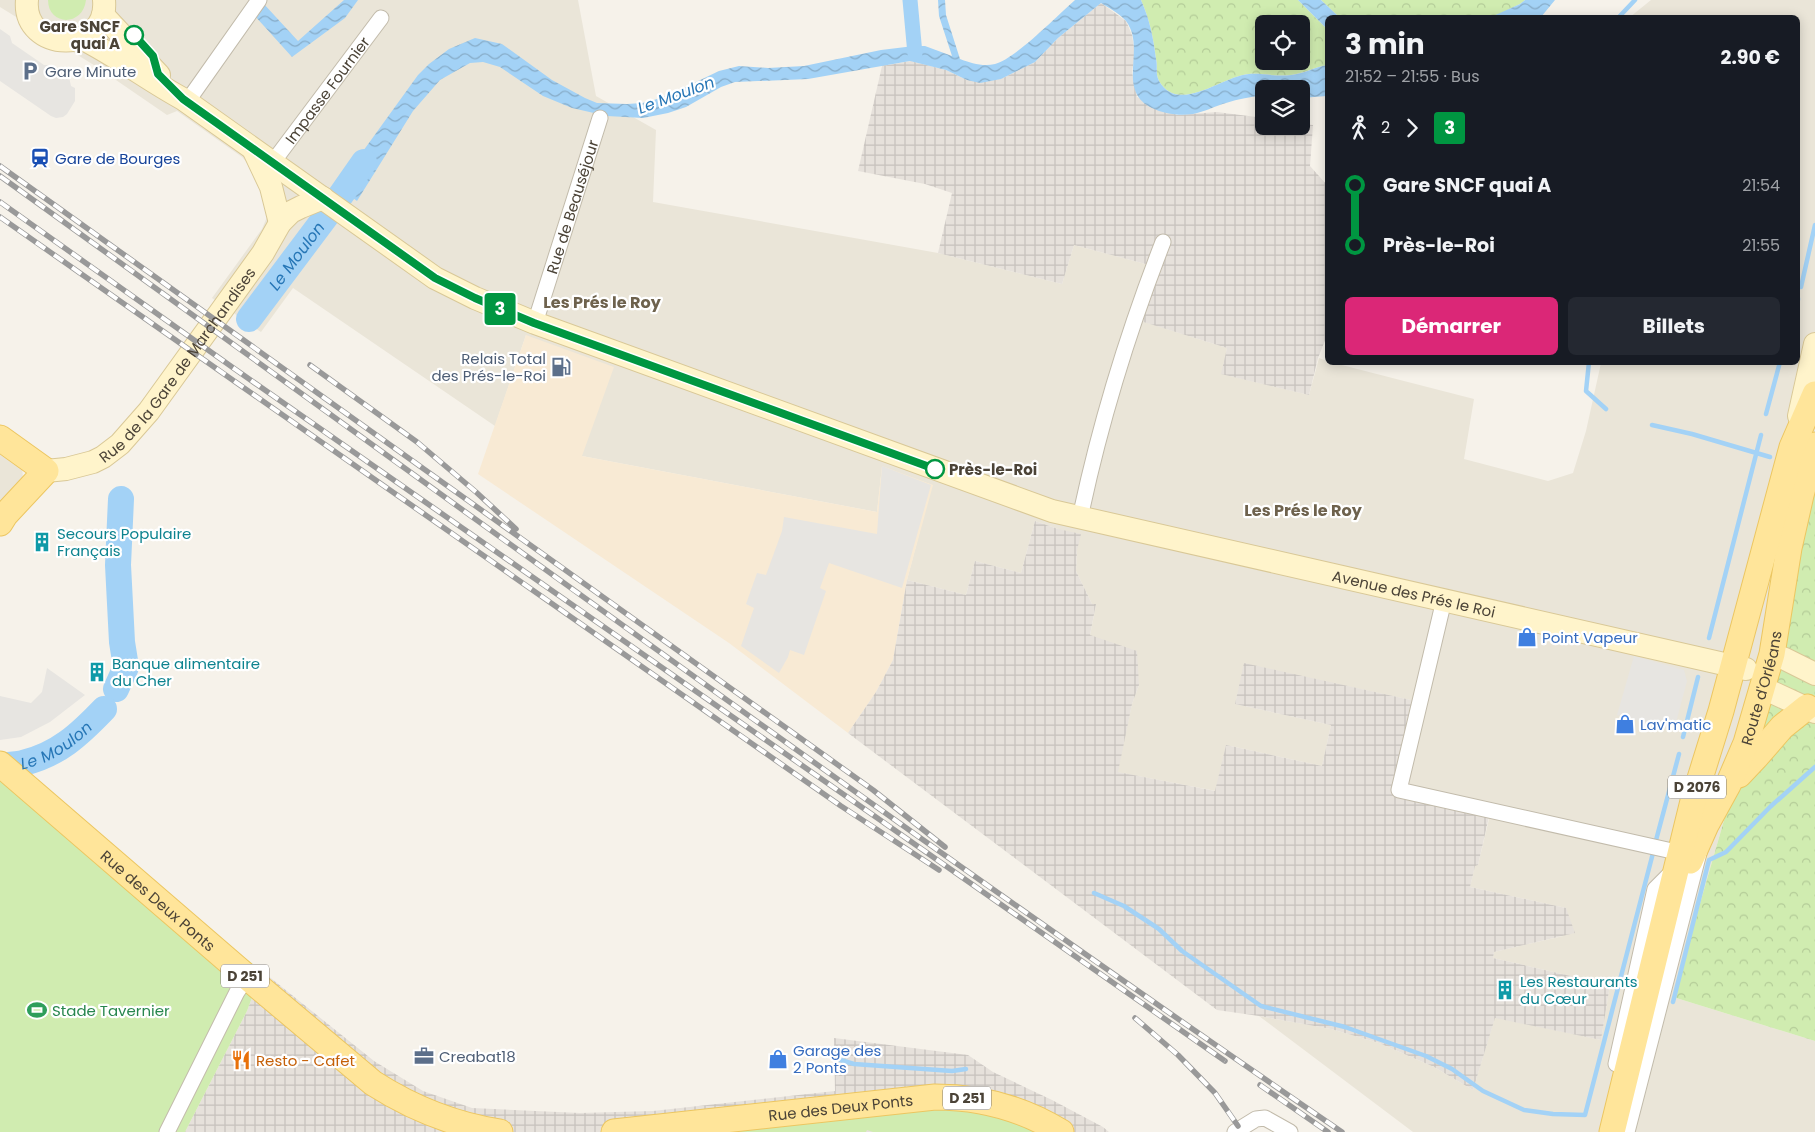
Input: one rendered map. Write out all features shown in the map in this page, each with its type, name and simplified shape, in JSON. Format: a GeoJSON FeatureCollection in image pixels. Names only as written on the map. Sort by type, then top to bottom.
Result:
{"type":"FeatureCollection","features":[{"type":"Feature","properties":{"kind":"main road"},"geometry":{"type":"LineString","coordinates":[[25,1],[31,21],[43,34],[60,41],[71,41],[91,33],[105,12]]}},
{"type":"Feature","properties":{"kind":"main road","name":"Avenue des Prés le Roi"},"geometry":{"type":"LineString","coordinates":[[105,12],[158,80]]}},
{"type":"Feature","properties":{"kind":"main road","name":"Avenue des Prés le Roi"},"geometry":{"type":"LineString","coordinates":[[82,38],[158,80],[435,278],[475,298],[534,323],[1052,511],[1740,667]]}},
{"type":"Feature","properties":{"kind":"main road"},"geometry":{"type":"LineString","coordinates":[[253,148],[286,217]]}},
{"type":"Feature","properties":{"kind":"main road"},"geometry":{"type":"LineString","coordinates":[[279,167],[291,197],[286,217]]}},
{"type":"Feature","properties":{"kind":"main road"},"geometry":{"type":"LineString","coordinates":[[286,217],[307,204],[323,198]]}},
{"type":"Feature","properties":{"kind":"main road","name":"Rue de la Gare de Marchandises"},"geometry":{"type":"LineString","coordinates":[[46,471],[66,469],[93,462],[112,451],[133,431],[264,253],[286,217]]}},
{"type":"Feature","properties":{"kind":"main road"},"geometry":{"type":"LineString","coordinates":[[1809,445],[1815,344]]}},
{"type":"Feature","properties":{"kind":"main road","name":"D 2076"},"geometry":{"type":"LineString","coordinates":[[1809,445],[1815,394]]}},
{"type":"Feature","properties":{"kind":"main road"},"geometry":{"type":"LineString","coordinates":[[0,438],[46,471],[0,522]]}},
{"type":"Feature","properties":{"kind":"main road","name":"Route d'Orléans"},"geometry":{"type":"LineString","coordinates":[[1612,1132],[1693,801],[1721,711],[1740,667],[1744,628],[1809,445]]}},
{"type":"Feature","properties":{"kind":"main road","name":"Route d'Orléans"},"geometry":{"type":"LineString","coordinates":[[1667,911],[1706,825],[1728,785],[1746,743],[1763,688],[1772,654],[1789,548],[1809,445]]}},
{"type":"Feature","properties":{"kind":"main road"},"geometry":{"type":"LineString","coordinates":[[1811,710],[1763,688],[1740,667],[1772,654],[1815,674]]}},
{"type":"Feature","properties":{"kind":"main road","name":"D 2076"},"geometry":{"type":"LineString","coordinates":[[1706,825],[1744,710],[1747,691],[1740,667]]}},
{"type":"Feature","properties":{"kind":"main road","name":"D 2076"},"geometry":{"type":"LineString","coordinates":[[1728,785],[1782,727],[1811,710]]}},
{"type":"Feature","properties":{"kind":"main road","name":"Rue des Deux Ponts"},"geometry":{"type":"LineString","coordinates":[[8,771],[361,1075],[392,1095],[430,1113],[454,1122],[500,1132]]}},
{"type":"Feature","properties":{"kind":"main road","name":"Rue des Deux Ponts"},"geometry":{"type":"LineString","coordinates":[[614,1132],[935,1097],[955,1097],[999,1105],[1035,1117],[1061,1132]]}},
{"type":"Feature","properties":{"kind":"street"},"geometry":{"type":"LineString","coordinates":[[185,100],[260,0]]}},
{"type":"Feature","properties":{"kind":"street","name":"Impasse Fournier"},"geometry":{"type":"LineString","coordinates":[[279,167],[381,18]]}},
{"type":"Feature","properties":{"kind":"street","name":"Rue de Beauséjour"},"geometry":{"type":"LineString","coordinates":[[534,323],[600,118]]}},
{"type":"Feature","properties":{"kind":"street"},"geometry":{"type":"LineString","coordinates":[[1080,518],[1104,416],[1118,370],[1163,242]]}},
{"type":"Feature","properties":{"kind":"street"},"geometry":{"type":"LineString","coordinates":[[1444,600],[1399,790],[1679,860],[1655,889],[1601,1132]]}},
{"type":"Feature","properties":{"kind":"street"},"geometry":{"type":"LineString","coordinates":[[1627,1132],[1706,825]]}},
{"type":"Feature","properties":{"kind":"street"},"geometry":{"type":"LineString","coordinates":[[167,1132],[237,992],[247,978]]}},
{"type":"Feature","properties":{"kind":"street"},"geometry":{"type":"LineString","coordinates":[[1235,1132],[1256,1119],[1265,1118],[1290,1132]]}},
{"type":"Feature","properties":{"kind":"shaded area"},"geometry":{"type":"Polygon","coordinates":[[[0,0],[578,0],[596,96],[656,130],[653,202],[938,253],[1062,284],[1074,245],[1153,266],[1135,319],[1227,348],[1222,374],[1309,395],[1319,358],[1325,360],[1325,365],[1342,365],[1474,399],[1464,459],[1548,481],[1573,473],[1586,431],[1601,365],[1800,365],[1800,15],[1632,15],[1651,0],[1815,0],[1815,441],[1772,654],[1673,997],[1815,1041],[1815,1132],[1413,1132],[1259,1016],[1331,1029],[1379,1043],[1434,1067],[1473,1090],[1495,1017],[1601,1040],[1610,985],[1493,958],[1494,952],[1563,936],[1566,908],[1470,887],[1475,865],[1478,865],[1489,819],[1400,786],[1420,702],[1245,664],[1235,704],[1331,725],[1322,766],[1226,745],[1216,791],[1117,772],[1132,704],[1139,685],[1090,635],[1096,605],[1092,604],[1076,571],[1077,550],[1058,529],[1035,521],[1021,573],[975,561],[966,595],[907,580],[932,485],[882,467],[877,512],[582,456],[526,335],[495,426],[293,288],[261,332],[212,298],[262,229],[269,212],[256,172],[242,157],[177,111],[167,115],[97,67],[0,7],[0,0]]]}},
{"type":"Feature","properties":{"kind":"shaded area"},"geometry":{"type":"Polygon","coordinates":[[[1101,3],[1126,21],[1132,35],[1135,54],[1132,72],[1137,97],[1177,115],[1217,112],[1255,117],[1255,135],[1310,135],[1310,125],[1313,125],[1310,166],[1325,183],[1325,340],[1318,358],[1309,395],[1221,374],[1227,348],[1134,319],[1153,266],[1074,245],[1062,284],[938,253],[952,193],[925,184],[858,171],[882,66],[911,61],[946,70],[967,80],[1001,79],[1035,62],[1058,38],[1101,3]]]}},
{"type":"Feature","properties":{"kind":"shaded area","name":"Gare Minute"},"geometry":{"type":"Polygon","coordinates":[[[0,29],[10,36],[12,43],[44,65],[52,65],[69,77],[71,86],[75,88],[75,101],[67,114],[56,118],[51,116],[0,81],[0,29]]]}},
{"type":"Feature","properties":{"kind":"shaded area"},"geometry":{"type":"Polygon","coordinates":[[[526,335],[614,367],[582,456],[877,512],[882,466],[933,485],[907,580],[893,660],[876,692],[848,733],[729,643],[478,474],[526,335]]]}},
{"type":"Feature","properties":{"kind":"shaded area"},"geometry":{"type":"Polygon","coordinates":[[[0,451],[22,466],[23,479],[0,506],[0,451]]]}},
{"type":"Feature","properties":{"kind":"shaded area"},"geometry":{"type":"Polygon","coordinates":[[[882,466],[931,485],[902,588],[829,563],[820,588],[826,591],[804,655],[790,650],[779,673],[741,646],[754,608],[746,604],[757,573],[766,575],[782,531],[784,517],[877,534],[882,466]]]}},
{"type":"Feature","properties":{"kind":"shaded area"},"geometry":{"type":"Polygon","coordinates":[[[1035,521],[1081,534],[1077,550],[1076,571],[1092,604],[1096,604],[1090,635],[1137,651],[1139,685],[1132,704],[1118,772],[1215,791],[1226,745],[1322,766],[1331,725],[1235,704],[1244,663],[1420,702],[1400,786],[1491,808],[1478,865],[1475,866],[1470,887],[1566,908],[1575,933],[1494,952],[1493,958],[1610,985],[1601,1040],[1495,1018],[1473,1090],[1434,1067],[1379,1043],[1331,1029],[1217,1010],[848,733],[876,692],[893,660],[907,580],[966,595],[975,561],[1021,573],[1035,521]]]}},
{"type":"Feature","properties":{"kind":"shaded area"},"geometry":{"type":"Polygon","coordinates":[[[1634,656],[1684,670],[1687,681],[1674,730],[1617,715],[1634,656]]]}},
{"type":"Feature","properties":{"kind":"shaded area"},"geometry":{"type":"Polygon","coordinates":[[[47,668],[85,695],[50,722],[21,737],[0,740],[0,696],[31,703],[42,692],[47,668]]]}},
{"type":"Feature","properties":{"kind":"shaded area"},"geometry":{"type":"Polygon","coordinates":[[[262,971],[374,1061],[423,1091],[472,1108],[580,1113],[653,1111],[835,1091],[834,1038],[968,1055],[993,1072],[1052,1100],[1109,1132],[185,1132],[247,1011],[262,971]]]}},
{"type":"Feature","properties":{"kind":"green space"},"geometry":{"type":"Polygon","coordinates":[[[48,0],[86,0],[84,9],[79,15],[73,19],[66,20],[59,19],[54,15],[48,0]]]}},
{"type":"Feature","properties":{"kind":"green space"},"geometry":{"type":"Polygon","coordinates":[[[1141,0],[1298,0],[1325,27],[1325,65],[1310,70],[1310,15],[1255,15],[1255,70],[1309,70],[1280,76],[1249,74],[1238,76],[1201,91],[1178,95],[1168,91],[1159,81],[1152,36],[1141,0]]]}},
{"type":"Feature","properties":{"kind":"green space"},"geometry":{"type":"Polygon","coordinates":[[[1321,0],[1525,0],[1497,15],[1337,15],[1321,0]]]}},
{"type":"Feature","properties":{"kind":"green space"},"geometry":{"type":"Polygon","coordinates":[[[1815,441],[1815,1041],[1673,997],[1772,654],[1815,441]]]}},
{"type":"Feature","properties":{"kind":"green space"},"geometry":{"type":"Polygon","coordinates":[[[0,772],[262,971],[247,1011],[185,1132],[0,1132],[0,772]]]}},
{"type":"Feature","properties":{"kind":"green space"},"geometry":{"type":"Polygon","coordinates":[[[943,1107],[988,1111],[1040,1132],[873,1132],[867,1130],[866,1132],[704,1132],[943,1107]]]}},
{"type":"Feature","properties":{"kind":"water"},"geometry":{"type":"Polygon","coordinates":[[[344,0],[358,0],[345,18],[292,57],[254,15],[263,3],[298,41],[344,0]]]}},
{"type":"Feature","properties":{"kind":"water"},"geometry":{"type":"Polygon","coordinates":[[[938,0],[945,0],[946,15],[960,59],[982,65],[991,65],[1003,61],[1024,46],[1075,0],[1141,0],[1152,36],[1158,78],[1168,91],[1178,95],[1189,94],[1238,76],[1249,74],[1291,75],[1325,65],[1325,96],[1310,97],[1310,80],[1255,80],[1255,97],[1235,100],[1201,112],[1182,115],[1162,112],[1152,108],[1141,100],[1135,91],[1132,32],[1126,21],[1101,3],[1058,38],[1035,62],[1001,79],[980,83],[967,80],[946,70],[910,61],[808,79],[735,82],[721,87],[686,107],[643,118],[607,116],[572,108],[543,96],[500,67],[483,62],[470,63],[440,80],[413,111],[357,201],[335,185],[353,165],[418,75],[449,49],[475,38],[502,44],[552,80],[597,103],[627,104],[654,100],[719,71],[739,66],[768,68],[804,66],[881,50],[914,46],[925,46],[952,56],[939,16],[938,0]]]}},
{"type":"Feature","properties":{"kind":"water"},"geometry":{"type":"Polygon","coordinates":[[[1298,0],[1321,0],[1337,15],[1325,15],[1325,27],[1298,0]]]}},
{"type":"Feature","properties":{"kind":"water"},"geometry":{"type":"Polygon","coordinates":[[[1525,0],[1555,0],[1543,15],[1495,15],[1525,0]]]}},
{"type":"Feature","properties":{"kind":"waterway"},"geometry":{"type":"LineString","coordinates":[[910,0],[915,54]]}},
{"type":"Feature","properties":{"kind":"waterway"},"geometry":{"type":"LineString","coordinates":[[1621,15],[1635,0]]}},
{"type":"Feature","properties":{"kind":"waterway","name":"Le Moulon"},"geometry":{"type":"LineString","coordinates":[[249,319],[364,162]]}},
{"type":"Feature","properties":{"kind":"waterway"},"geometry":{"type":"LineString","coordinates":[[1801,287],[1815,225]]}},
{"type":"Feature","properties":{"kind":"waterway"},"geometry":{"type":"LineString","coordinates":[[1589,365],[1586,391],[1606,409]]}},
{"type":"Feature","properties":{"kind":"waterway"},"geometry":{"type":"LineString","coordinates":[[1766,414],[1779,365]]}},
{"type":"Feature","properties":{"kind":"waterway"},"geometry":{"type":"LineString","coordinates":[[1652,425],[1692,434],[1770,457]]}},
{"type":"Feature","properties":{"kind":"waterway"},"geometry":{"type":"LineString","coordinates":[[1709,638],[1761,435]]}},
{"type":"Feature","properties":{"kind":"waterway","name":"Le Moulon"},"geometry":{"type":"LineString","coordinates":[[116,689],[126,667],[122,642],[118,565],[121,499]]}},
{"type":"Feature","properties":{"kind":"waterway"},"geometry":{"type":"LineString","coordinates":[[1683,737],[1698,677]]}},
{"type":"Feature","properties":{"kind":"waterway","name":"Le Moulon"},"geometry":{"type":"LineString","coordinates":[[0,767],[20,764],[47,755],[58,749],[77,735],[104,709]]}},
{"type":"Feature","properties":{"kind":"waterway"},"geometry":{"type":"LineString","coordinates":[[1655,844],[1679,754]]}},
{"type":"Feature","properties":{"kind":"waterway"},"geometry":{"type":"LineString","coordinates":[[1673,1002],[1709,860],[1726,852],[1770,807],[1815,767]]}},
{"type":"Feature","properties":{"kind":"waterway"},"geometry":{"type":"LineString","coordinates":[[1094,893],[1124,906],[1159,929],[1182,951],[1261,1006],[1345,1027],[1426,1056],[1452,1069],[1483,1091],[1524,1110],[1553,1114],[1585,1115],[1653,853]]}},
{"type":"Feature","properties":{"kind":"waterway"},"geometry":{"type":"LineString","coordinates":[[834,1058],[854,1064],[952,1071],[966,1069]]}},
{"type":"Feature","properties":{"kind":"railway"},"geometry":{"type":"LineString","coordinates":[[0,166],[873,790],[945,847]]}},
{"type":"Feature","properties":{"kind":"railway"},"geometry":{"type":"LineString","coordinates":[[0,176],[836,778],[1342,1132]]}},
{"type":"Feature","properties":{"kind":"railway"},"geometry":{"type":"LineString","coordinates":[[0,202],[232,367],[1225,1061]]}},
{"type":"Feature","properties":{"kind":"railway"},"geometry":{"type":"LineString","coordinates":[[0,217],[841,806],[939,870]]}},
{"type":"Feature","properties":{"kind":"railway"},"geometry":{"type":"LineString","coordinates":[[310,365],[417,442],[516,529]]}},
{"type":"Feature","properties":{"kind":"railway"},"geometry":{"type":"LineString","coordinates":[[1135,1018],[1178,1055],[1215,1093],[1238,1126]]}},
{"type":"Feature","properties":{"kind":"railway"},"geometry":{"type":"LineString","coordinates":[[1260,1085],[1328,1132]]}},
{"type":"Feature","properties":{"kind":"bus line","name":"3"},"geometry":{"type":"LineString","coordinates":[[134,35],[153,56],[158,74],[183,99],[435,278],[475,298],[534,323],[935,469]]}},
{"type":"Feature","properties":{"kind":"place","name":"Gare SNCF quai A"},"geometry":{"type":"Point","coordinates":[134,35]}},
{"type":"Feature","properties":{"kind":"place","name":"Gare Minute"},"geometry":{"type":"Point","coordinates":[30,71]}},
{"type":"Feature","properties":{"kind":"place","name":"Gare de Bourges"},"geometry":{"type":"Point","coordinates":[40,158]}},
{"type":"Feature","properties":{"kind":"place","name":"Relais Total des Prés-le-Roi"},"geometry":{"type":"Point","coordinates":[561,367]}},
{"type":"Feature","properties":{"kind":"place","name":"Près-le-Roi"},"geometry":{"type":"Point","coordinates":[935,469]}},
{"type":"Feature","properties":{"kind":"place","name":"Secours Populaire Français"},"geometry":{"type":"Point","coordinates":[42,542]}},
{"type":"Feature","properties":{"kind":"place","name":"Point Vapeur"},"geometry":{"type":"Point","coordinates":[1527,637]}},
{"type":"Feature","properties":{"kind":"place","name":"Banque alimentaire du Cher"},"geometry":{"type":"Point","coordinates":[97,672]}},
{"type":"Feature","properties":{"kind":"place","name":"Lav'matic"},"geometry":{"type":"Point","coordinates":[1625,724]}},
{"type":"Feature","properties":{"kind":"place","name":"Les Restaurants du Cœur"},"geometry":{"type":"Point","coordinates":[1505,990]}},
{"type":"Feature","properties":{"kind":"place","name":"Stade Tavernier"},"geometry":{"type":"Point","coordinates":[37,1010]}},
{"type":"Feature","properties":{"kind":"place","name":"Creabat18"},"geometry":{"type":"Point","coordinates":[424,1056]}},
{"type":"Feature","properties":{"kind":"place","name":"Garage des 2 Ponts"},"geometry":{"type":"Point","coordinates":[778,1059]}},
{"type":"Feature","properties":{"kind":"place","name":"Resto - Cafet"},"geometry":{"type":"Point","coordinates":[241,1060]}},
{"type":"Feature","properties":{"kind":"district","name":"Les Prés le Roy"},"geometry":{"type":"Point","coordinates":[602,302]}},
{"type":"Feature","properties":{"kind":"district","name":"Les Prés le Roy"},"geometry":{"type":"Point","coordinates":[1303,510]}}]}
